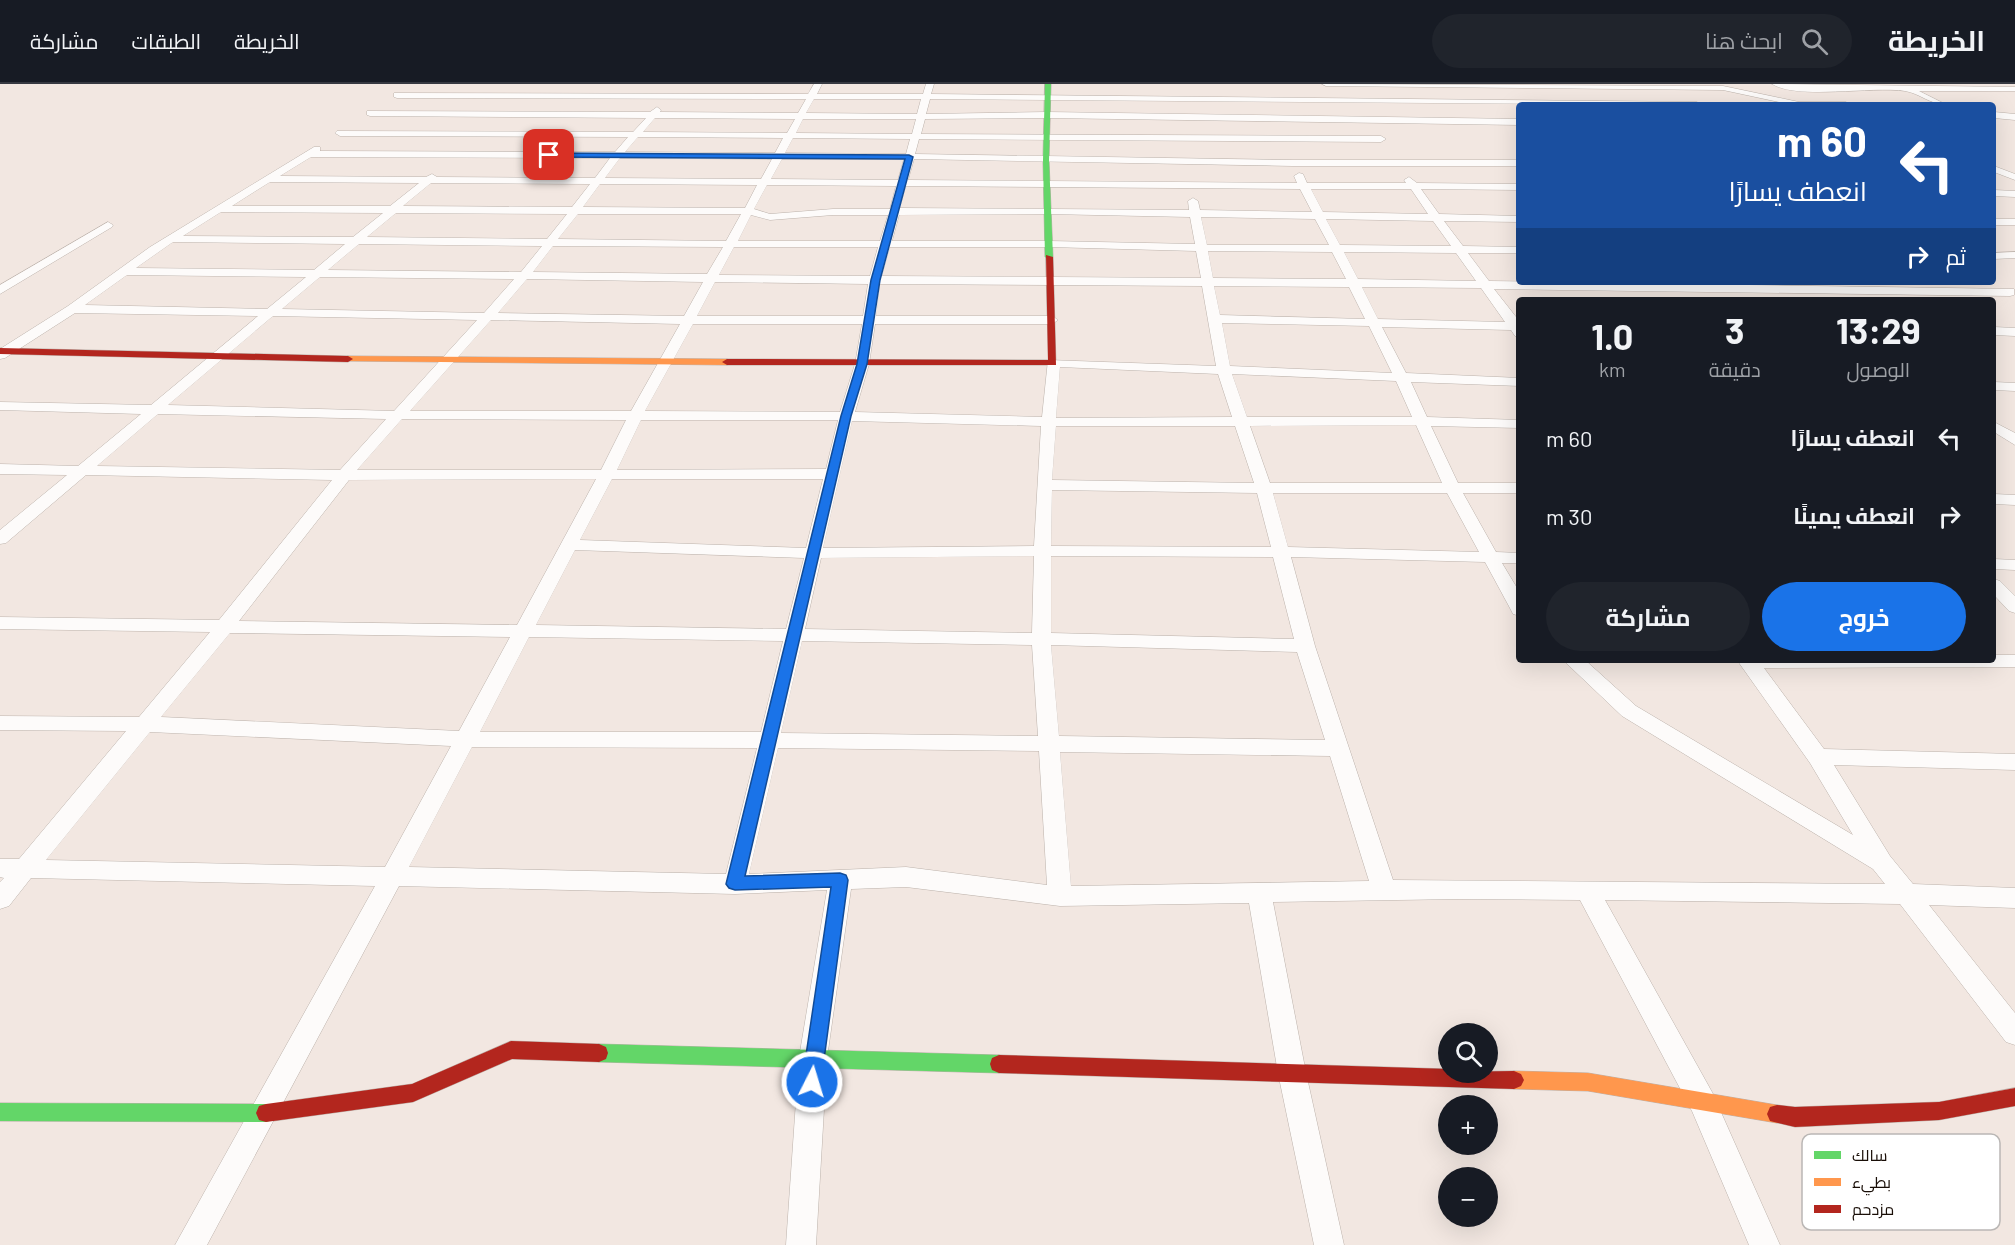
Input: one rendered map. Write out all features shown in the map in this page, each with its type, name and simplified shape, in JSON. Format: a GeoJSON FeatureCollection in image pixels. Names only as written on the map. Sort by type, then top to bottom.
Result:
{"type":"FeatureCollection","features":[{"type":"Feature","properties":{"kind":"street"},"geometry":{"type":"LineString","coordinates":[[2,352],[72,309],[171,239],[332,139],[412,84]]}},
{"type":"Feature","properties":{"kind":"street"},"geometry":{"type":"LineString","coordinates":[[0,539],[220,357],[541,84]]}},
{"type":"Feature","properties":{"kind":"street"},"geometry":{"type":"LineString","coordinates":[[0,899],[225,626],[344,475],[524,276],[635,134],[682,84]]}},
{"type":"Feature","properties":{"kind":"street"},"geometry":{"type":"LineString","coordinates":[[190,1245],[393,875],[687,320],[818,84]]}},
{"type":"Feature","properties":{"kind":"street"},"geometry":{"type":"LineString","coordinates":[[1163,84],[1167,100],[1184,138],[1190,186],[1224,372],[1264,488],[1305,646],[1384,890]]}},
{"type":"Feature","properties":{"kind":"street"},"geometry":{"type":"LineString","coordinates":[[1248,84],[1256,100],[1276,120],[1280,139],[1402,378],[1452,488],[1516,603]]}},
{"type":"Feature","properties":{"kind":"street"},"geometry":{"type":"LineString","coordinates":[[1326,84],[1683,85],[1723,88],[1791,102]]}},
{"type":"Feature","properties":{"kind":"street"},"geometry":{"type":"LineString","coordinates":[[1348,84],[1396,161],[1516,326]]}},
{"type":"Feature","properties":{"kind":"street"},"geometry":{"type":"LineString","coordinates":[[1480,84],[1516,120]]}},
{"type":"Feature","properties":{"kind":"street"},"geometry":{"type":"LineString","coordinates":[[1776,84],[1801,88],[2015,90]]}},
{"type":"Feature","properties":{"kind":"street"},"geometry":{"type":"LineString","coordinates":[[1572,85],[1592,102]]}},
{"type":"Feature","properties":{"kind":"street"},"geometry":{"type":"LineString","coordinates":[[1907,88],[1937,102]]}},
{"type":"Feature","properties":{"kind":"street"},"geometry":{"type":"LineString","coordinates":[[370,113],[801,116],[925,100],[1048,91],[1167,100],[1516,102]]}},
{"type":"Feature","properties":{"kind":"street"},"geometry":{"type":"LineString","coordinates":[[1048,91],[1046,157],[1053,363],[1044,484],[1041,639],[1060,896]]}},
{"type":"Feature","properties":{"kind":"street"},"geometry":{"type":"LineString","coordinates":[[397,95],[811,97],[925,100],[1047,115],[1516,123]]}},
{"type":"Feature","properties":{"kind":"street"},"geometry":{"type":"LineString","coordinates":[[735,884],[846,416],[862,364],[875,280],[925,100]]}},
{"type":"Feature","properties":{"kind":"street"},"geometry":{"type":"LineString","coordinates":[[1996,106],[2004,106]]}},
{"type":"Feature","properties":{"kind":"street"},"geometry":{"type":"LineString","coordinates":[[1996,115],[2015,117]]}},
{"type":"Feature","properties":{"kind":"street"},"geometry":{"type":"LineString","coordinates":[[332,139],[483,134],[915,137],[1047,135],[1381,139]]}},
{"type":"Feature","properties":{"kind":"street"},"geometry":{"type":"LineString","coordinates":[[308,154],[1046,157],[1293,163],[1396,161],[1516,163]]}},
{"type":"Feature","properties":{"kind":"street"},"geometry":{"type":"LineString","coordinates":[[1996,170],[2012,174]]}},
{"type":"Feature","properties":{"kind":"street"},"geometry":{"type":"LineString","coordinates":[[269,178],[766,181],[902,185],[1516,187]]}},
{"type":"Feature","properties":{"kind":"street"},"geometry":{"type":"LineString","coordinates":[[1996,194],[2015,194]]}},
{"type":"Feature","properties":{"kind":"street"},"geometry":{"type":"LineString","coordinates":[[220,208],[749,211],[770,217],[833,212],[1048,211],[1516,219]]}},
{"type":"Feature","properties":{"kind":"street"},"geometry":{"type":"LineString","coordinates":[[1996,222],[2015,222]]}},
{"type":"Feature","properties":{"kind":"street"},"geometry":{"type":"LineString","coordinates":[[0,290],[108,225]]}},
{"type":"Feature","properties":{"kind":"street"},"geometry":{"type":"LineString","coordinates":[[171,239],[548,243],[1049,244],[1337,250],[1516,250]]}},
{"type":"Feature","properties":{"kind":"street"},"geometry":{"type":"LineString","coordinates":[[1996,256],[2015,255]]}},
{"type":"Feature","properties":{"kind":"street"},"geometry":{"type":"LineString","coordinates":[[126,271],[875,280],[1826,286],[2012,294]]}},
{"type":"Feature","properties":{"kind":"street"},"geometry":{"type":"LineString","coordinates":[[1996,283],[2012,294]]}},
{"type":"Feature","properties":{"kind":"street"},"geometry":{"type":"LineString","coordinates":[[1687,285],[1700,297]]}},
{"type":"Feature","properties":{"kind":"street"},"geometry":{"type":"LineString","coordinates":[[1826,286],[1839,297]]}},
{"type":"Feature","properties":{"kind":"street"},"geometry":{"type":"LineString","coordinates":[[72,309],[485,318],[1052,320]]}},
{"type":"Feature","properties":{"kind":"street"},"geometry":{"type":"LineString","coordinates":[[1215,319],[1516,329]]}},
{"type":"Feature","properties":{"kind":"street"},"geometry":{"type":"LineString","coordinates":[[1996,331],[2015,332]]}},
{"type":"Feature","properties":{"kind":"street"},"geometry":{"type":"LineString","coordinates":[[2,352],[449,361],[1053,363],[1224,372],[1516,382]]}},
{"type":"Feature","properties":{"kind":"street"},"geometry":{"type":"LineString","coordinates":[[1996,386],[2015,387]]}},
{"type":"Feature","properties":{"kind":"street"},"geometry":{"type":"LineString","coordinates":[[0,406],[398,415],[846,416],[1047,422],[1422,421],[1516,424]]}},
{"type":"Feature","properties":{"kind":"street"},"geometry":{"type":"LineString","coordinates":[[1996,427],[2015,440]]}},
{"type":"Feature","properties":{"kind":"street"},"geometry":{"type":"LineString","coordinates":[[0,469],[344,475],[832,474]]}},
{"type":"Feature","properties":{"kind":"street"},"geometry":{"type":"LineString","coordinates":[[1044,484],[1264,488],[1516,488]]}},
{"type":"Feature","properties":{"kind":"street"},"geometry":{"type":"LineString","coordinates":[[1996,499],[2015,500]]}},
{"type":"Feature","properties":{"kind":"street"},"geometry":{"type":"LineString","coordinates":[[568,545],[814,553],[1281,552],[1516,558]]}},
{"type":"Feature","properties":{"kind":"street"},"geometry":{"type":"LineString","coordinates":[[1996,564],[2015,565]]}},
{"type":"Feature","properties":{"kind":"street"},"geometry":{"type":"LineString","coordinates":[[1996,587],[2015,607]]}},
{"type":"Feature","properties":{"kind":"street"},"geometry":{"type":"LineString","coordinates":[[0,623],[1041,639],[1305,646]]}},
{"type":"Feature","properties":{"kind":"street"},"geometry":{"type":"LineString","coordinates":[[1996,661],[2015,661]]}},
{"type":"Feature","properties":{"kind":"street"},"geometry":{"type":"LineString","coordinates":[[1576,663],[1629,711],[1882,863]]}},
{"type":"Feature","properties":{"kind":"street"},"geometry":{"type":"LineString","coordinates":[[1749,663],[1818,757],[1882,863],[2015,1033]]}},
{"type":"Feature","properties":{"kind":"street"},"geometry":{"type":"LineString","coordinates":[[0,723],[144,724],[464,739],[1337,748]]}},
{"type":"Feature","properties":{"kind":"street"},"geometry":{"type":"LineString","coordinates":[[1818,757],[2015,762]]}},
{"type":"Feature","properties":{"kind":"street"},"geometry":{"type":"LineString","coordinates":[[0,868],[735,884],[906,877],[1060,896],[1384,890],[1587,890],[1906,894],[2015,898]]}},
{"type":"Feature","properties":{"kind":"street"},"geometry":{"type":"LineString","coordinates":[[801,1245],[813,1059],[840,880]]}},
{"type":"Feature","properties":{"kind":"street"},"geometry":{"type":"LineString","coordinates":[[1587,890],[1701,1101],[1765,1245]]}},
{"type":"Feature","properties":{"kind":"street"},"geometry":{"type":"LineString","coordinates":[[1258,892],[1292,1073],[1329,1245]]}},
{"type":"Feature","properties":{"kind":"street"},"geometry":{"type":"LineString","coordinates":[[0,1112],[263,1113],[413,1093],[511,1050],[1588,1082],[1795,1117],[1939,1110],[2015,1097]]}},
{"type":"Feature","properties":{"kind":"traffic: fast"},"geometry":{"type":"LineString","coordinates":[[1048,84],[1046,160],[1049,257]]}},
{"type":"Feature","properties":{"kind":"traffic: fast"},"geometry":{"type":"LineString","coordinates":[[599,1053],[999,1064]]}},
{"type":"Feature","properties":{"kind":"traffic: fast"},"geometry":{"type":"LineString","coordinates":[[0,1112],[266,1113]]}},
{"type":"Feature","properties":{"kind":"traffic: slow"},"geometry":{"type":"LineString","coordinates":[[348,359],[727,362]]}},
{"type":"Feature","properties":{"kind":"traffic: slow"},"geometry":{"type":"LineString","coordinates":[[1514,1080],[1588,1082],[1777,1114]]}},
{"type":"Feature","properties":{"kind":"traffic: jam"},"geometry":{"type":"LineString","coordinates":[[727,362],[1053,363],[1049,257]]}},
{"type":"Feature","properties":{"kind":"traffic: jam"},"geometry":{"type":"LineString","coordinates":[[0,351],[348,359]]}},
{"type":"Feature","properties":{"kind":"traffic: jam"},"geometry":{"type":"LineString","coordinates":[[266,1113],[413,1093],[511,1050],[599,1053]]}},
{"type":"Feature","properties":{"kind":"traffic: jam"},"geometry":{"type":"LineString","coordinates":[[999,1064],[1514,1080]]}},
{"type":"Feature","properties":{"kind":"traffic: jam"},"geometry":{"type":"LineString","coordinates":[[1777,1114],[1795,1117],[1939,1111],[2015,1097]]}},
{"type":"Feature","properties":{"kind":"route"},"geometry":{"type":"LineString","coordinates":[[549,155],[909,157],[875,280],[862,364],[846,416],[735,884],[840,880],[813,1059],[812,1082]]}}]}
